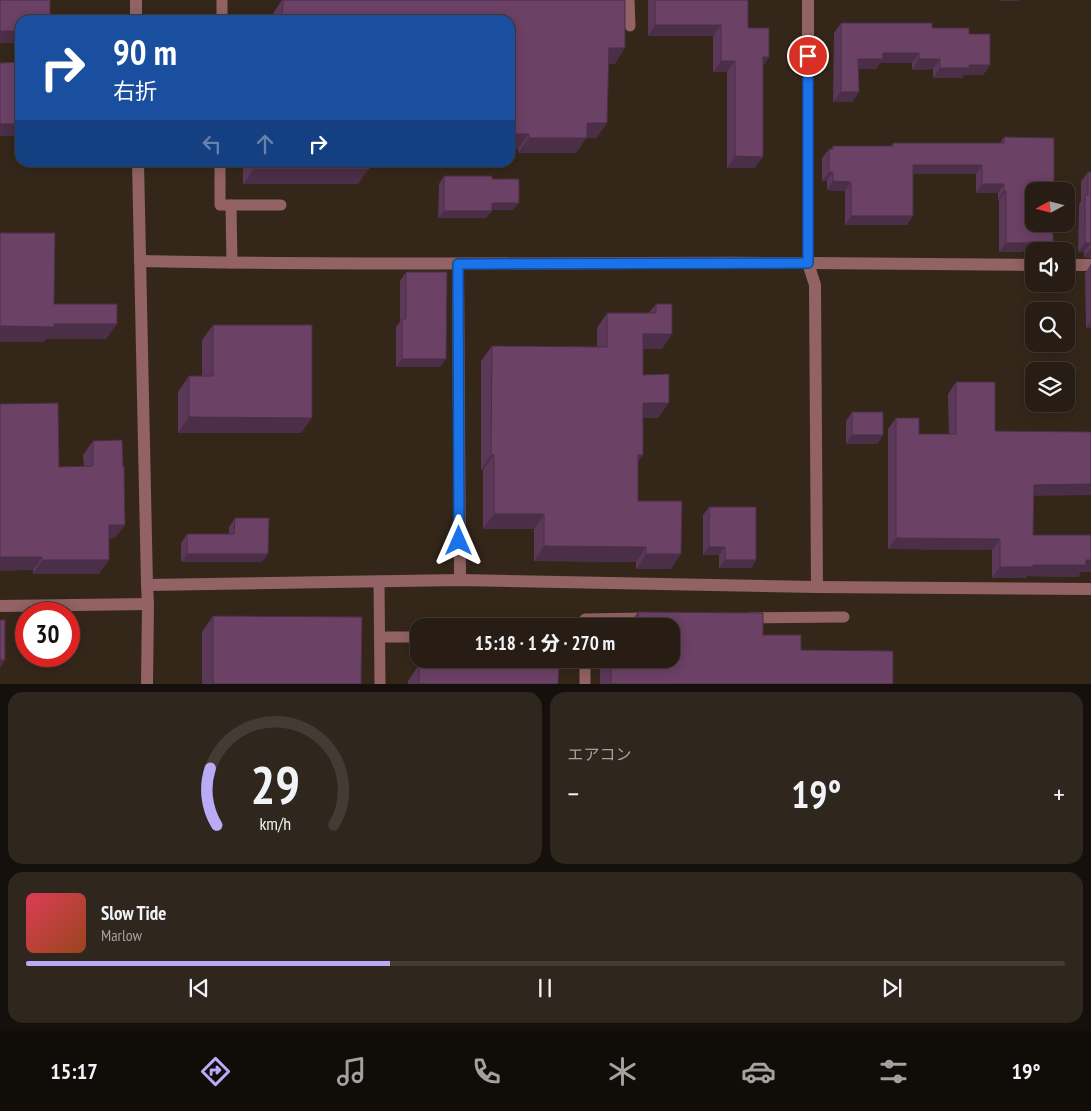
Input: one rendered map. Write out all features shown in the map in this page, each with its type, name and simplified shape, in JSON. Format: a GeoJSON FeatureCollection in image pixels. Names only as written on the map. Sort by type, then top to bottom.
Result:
{"type":"FeatureCollection","features":[{"type":"Feature","properties":{"kind":"street"},"geometry":{"type":"LineString","coordinates":[[136,0],[136,15]]}},
{"type":"Feature","properties":{"kind":"street"},"geometry":{"type":"LineString","coordinates":[[808,0],[808,263],[815,285],[817,587]]}},
{"type":"Feature","properties":{"kind":"street"},"geometry":{"type":"LineString","coordinates":[[138,167],[148,604],[146,684]]}},
{"type":"Feature","properties":{"kind":"street"},"geometry":{"type":"LineString","coordinates":[[140,261],[232,263],[1025,265]]}},
{"type":"Feature","properties":{"kind":"street"},"geometry":{"type":"LineString","coordinates":[[458,264],[460,580]]}},
{"type":"Feature","properties":{"kind":"street"},"geometry":{"type":"LineString","coordinates":[[1075,265],[1091,265]]}},
{"type":"Feature","properties":{"kind":"street"},"geometry":{"type":"LineString","coordinates":[[147,584],[460,580],[817,587],[1091,589]]}},
{"type":"Feature","properties":{"kind":"street"},"geometry":{"type":"LineString","coordinates":[[0,606],[148,604]]}},
{"type":"Feature","properties":{"kind":"lane"},"geometry":{"type":"LineString","coordinates":[[222,0],[222,15]]}},
{"type":"Feature","properties":{"kind":"lane"},"geometry":{"type":"LineString","coordinates":[[629,0],[630,26]]}},
{"type":"Feature","properties":{"kind":"lane"},"geometry":{"type":"LineString","coordinates":[[220,167],[220,205],[281,205]]}},
{"type":"Feature","properties":{"kind":"lane"},"geometry":{"type":"LineString","coordinates":[[231,205],[232,263]]}},
{"type":"Feature","properties":{"kind":"lane"},"geometry":{"type":"LineString","coordinates":[[379,581],[380,684]]}},
{"type":"Feature","properties":{"kind":"lane"},"geometry":{"type":"LineString","coordinates":[[734,618],[844,617]]}},
{"type":"Feature","properties":{"kind":"lane"},"geometry":{"type":"LineString","coordinates":[[380,637],[410,637]]}},
{"type":"Feature","properties":{"kind":"lane"},"geometry":{"type":"LineString","coordinates":[[585,668],[585,684]]}},
{"type":"Feature","properties":{"kind":"building"},"geometry":{"type":"Polygon","coordinates":[[[0,0],[50,0],[50,15],[15,15],[15,31],[0,31],[0,0]]]}},
{"type":"Feature","properties":{"kind":"building"},"geometry":{"type":"Polygon","coordinates":[[[283,0],[625,0],[625,48],[609,48],[607,123],[587,123],[587,138],[529,138],[529,134],[515,134],[515,15],[282,15],[283,0]]]}},
{"type":"Feature","properties":{"kind":"building"},"geometry":{"type":"Polygon","coordinates":[[[655,0],[748,0],[748,28],[769,28],[769,57],[763,57],[763,157],[735,156],[735,61],[721,61],[721,25],[655,25],[655,0]]]}},
{"type":"Feature","properties":{"kind":"building"},"geometry":{"type":"Polygon","coordinates":[[[841,23],[932,23],[932,28],[969,28],[969,34],[990,34],[990,65],[969,65],[969,68],[940,68],[940,59],[919,59],[919,53],[883,53],[883,59],[858,59],[859,92],[841,92],[841,23]]]}},
{"type":"Feature","properties":{"kind":"building"},"geometry":{"type":"Polygon","coordinates":[[[15,62],[15,124],[0,124],[0,63],[15,62]]]}},
{"type":"Feature","properties":{"kind":"building"},"geometry":{"type":"Polygon","coordinates":[[[1004,137],[1054,138],[1054,182],[1025,182],[1025,232],[1053,232],[1053,242],[1006,243],[1006,191],[1004,191],[1004,184],[982,184],[982,165],[913,165],[913,216],[851,216],[851,182],[833,181],[833,172],[829,172],[829,149],[833,149],[833,146],[893,146],[893,143],[1004,143],[1004,137]]]}},
{"type":"Feature","properties":{"kind":"building"},"geometry":{"type":"Polygon","coordinates":[[[254,167],[369,167],[369,169],[254,169],[254,167]]]}},
{"type":"Feature","properties":{"kind":"building"},"geometry":{"type":"Polygon","coordinates":[[[1088,172],[1091,172],[1091,243],[1085,243],[1085,195],[1088,195],[1088,172]]]}},
{"type":"Feature","properties":{"kind":"building"},"geometry":{"type":"Polygon","coordinates":[[[444,176],[492,176],[492,179],[519,179],[519,203],[492,203],[492,211],[444,211],[444,176]]]}},
{"type":"Feature","properties":{"kind":"building"},"geometry":{"type":"Polygon","coordinates":[[[0,233],[55,233],[54,304],[117,304],[117,324],[54,324],[54,327],[0,326],[0,233]]]}},
{"type":"Feature","properties":{"kind":"building"},"geometry":{"type":"Polygon","coordinates":[[[406,272],[447,272],[446,359],[402,359],[402,319],[406,319],[406,272]]]}},
{"type":"Feature","properties":{"kind":"building"},"geometry":{"type":"Polygon","coordinates":[[[656,304],[672,304],[672,334],[643,334],[643,375],[669,374],[669,403],[643,403],[643,455],[638,455],[638,501],[682,501],[681,554],[646,554],[646,547],[544,546],[544,514],[494,514],[494,455],[491,455],[492,346],[607,347],[607,313],[656,313],[656,304]]]}},
{"type":"Feature","properties":{"kind":"building"},"geometry":{"type":"Polygon","coordinates":[[[213,325],[312,325],[312,418],[189,417],[189,376],[213,376],[213,325]]]}},
{"type":"Feature","properties":{"kind":"building"},"geometry":{"type":"Polygon","coordinates":[[[956,382],[995,382],[995,431],[1091,432],[1091,484],[1034,485],[1033,535],[1091,535],[1091,560],[1086,560],[1086,565],[1000,567],[1000,539],[896,538],[896,418],[919,418],[919,434],[956,434],[956,382]]]}},
{"type":"Feature","properties":{"kind":"building"},"geometry":{"type":"Polygon","coordinates":[[[58,403],[59,467],[93,466],[93,441],[122,440],[125,525],[109,525],[109,560],[42,560],[42,557],[0,557],[0,404],[58,403]]]}},
{"type":"Feature","properties":{"kind":"building"},"geometry":{"type":"Polygon","coordinates":[[[852,412],[883,412],[883,435],[852,435],[852,412]]]}},
{"type":"Feature","properties":{"kind":"building"},"geometry":{"type":"Polygon","coordinates":[[[709,507],[756,507],[756,560],[725,560],[725,547],[709,547],[709,507]]]}},
{"type":"Feature","properties":{"kind":"building"},"geometry":{"type":"Polygon","coordinates":[[[235,518],[269,518],[268,554],[187,554],[187,534],[234,534],[235,518]]]}},
{"type":"Feature","properties":{"kind":"building"},"geometry":{"type":"Polygon","coordinates":[[[638,612],[763,613],[763,635],[801,635],[801,650],[893,651],[893,684],[611,684],[611,668],[680,668],[680,618],[638,618],[638,612]]]}},
{"type":"Feature","properties":{"kind":"building"},"geometry":{"type":"Polygon","coordinates":[[[213,616],[362,617],[361,684],[213,684],[213,616]]]}},
{"type":"Feature","properties":{"kind":"building"},"geometry":{"type":"Polygon","coordinates":[[[0,620],[5,620],[5,660],[0,660],[0,620]]]}},
{"type":"Feature","properties":{"kind":"building"},"geometry":{"type":"Polygon","coordinates":[[[419,668],[559,668],[558,684],[419,684],[419,668]]]}},
{"type":"Feature","properties":{"kind":"route"},"geometry":{"type":"LineString","coordinates":[[459,541],[458,264],[808,263],[808,56]]}}]}
